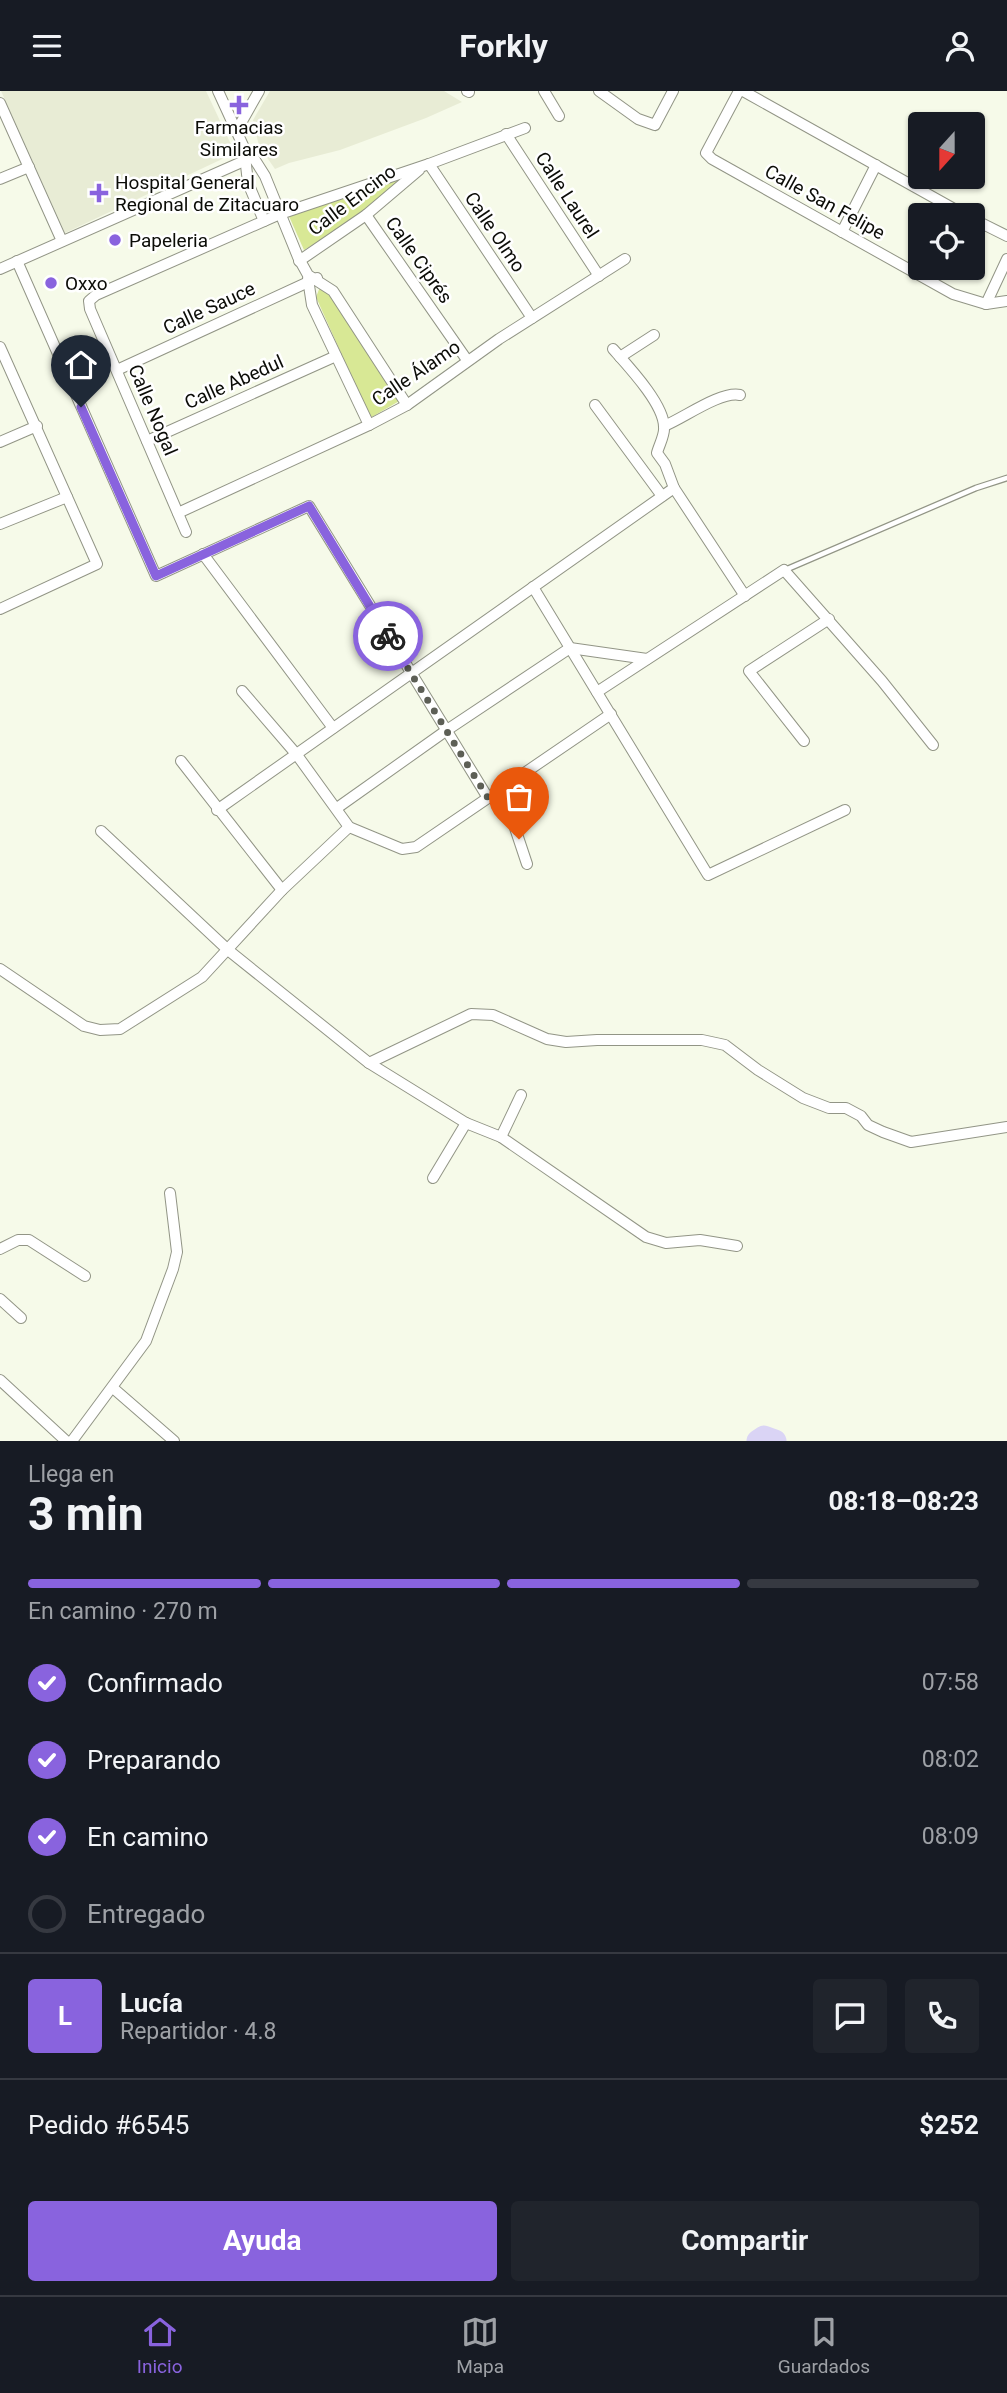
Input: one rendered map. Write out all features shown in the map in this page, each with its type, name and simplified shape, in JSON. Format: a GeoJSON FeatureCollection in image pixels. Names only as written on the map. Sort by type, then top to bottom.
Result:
{"type":"FeatureCollection","features":[{"type":"Feature","properties":{"kind":"street"},"geometry":{"type":"LineString","coordinates":[[218,91],[248,157],[265,176],[299,261],[311,278],[333,291],[407,405]]}},
{"type":"Feature","properties":{"kind":"street"},"geometry":{"type":"LineString","coordinates":[[237,130],[259,91]]}},
{"type":"Feature","properties":{"kind":"street"},"geometry":{"type":"LineString","coordinates":[[544,91],[559,116]]}},
{"type":"Feature","properties":{"kind":"street"},"geometry":{"type":"LineString","coordinates":[[599,91],[638,119],[654,125],[673,91]]}},
{"type":"Feature","properties":{"kind":"street"},"geometry":{"type":"LineString","coordinates":[[741,91],[944,203]]}},
{"type":"Feature","properties":{"kind":"street","name":"Calle San Felipe"},"geometry":{"type":"LineString","coordinates":[[741,91],[706,153],[712,159],[953,294],[986,304],[1007,301]]}},
{"type":"Feature","properties":{"kind":"street"},"geometry":{"type":"LineString","coordinates":[[0,103],[62,241]]}},
{"type":"Feature","properties":{"kind":"street","name":"Calle Encino"},"geometry":{"type":"LineString","coordinates":[[89,301],[96,295],[280,214],[427,165],[525,128]]}},
{"type":"Feature","properties":{"kind":"street","name":"Calle Laurel"},"geometry":{"type":"LineString","coordinates":[[506,134],[599,276]]}},
{"type":"Feature","properties":{"kind":"street"},"geometry":{"type":"LineString","coordinates":[[248,157],[248,183],[264,221]]}},
{"type":"Feature","properties":{"kind":"street"},"geometry":{"type":"LineString","coordinates":[[0,269],[248,157]]}},
{"type":"Feature","properties":{"kind":"street","name":"Calle Encino"},"geometry":{"type":"LineString","coordinates":[[299,261],[366,215],[427,165]]}},
{"type":"Feature","properties":{"kind":"street","name":"Calle Olmo"},"geometry":{"type":"LineString","coordinates":[[427,165],[532,318]]}},
{"type":"Feature","properties":{"kind":"street"},"geometry":{"type":"LineString","coordinates":[[842,232],[876,165]]}},
{"type":"Feature","properties":{"kind":"street"},"geometry":{"type":"LineString","coordinates":[[0,179],[29,167]]}},
{"type":"Feature","properties":{"kind":"street","name":"Calle Ciprés"},"geometry":{"type":"LineString","coordinates":[[366,215],[467,360]]}},
{"type":"Feature","properties":{"kind":"street"},"geometry":{"type":"LineString","coordinates":[[985,225],[1007,236]]}},
{"type":"Feature","properties":{"kind":"street","name":"Calle Álamo"},"geometry":{"type":"LineString","coordinates":[[178,513],[407,405],[467,360],[625,259]]}},
{"type":"Feature","properties":{"kind":"street"},"geometry":{"type":"LineString","coordinates":[[986,304],[1007,259]]}},
{"type":"Feature","properties":{"kind":"street"},"geometry":{"type":"LineString","coordinates":[[17,261],[156,576],[309,506],[488,798]]}},
{"type":"Feature","properties":{"kind":"street"},"geometry":{"type":"LineString","coordinates":[[311,278],[312,305],[369,425]]}},
{"type":"Feature","properties":{"kind":"street","name":"Calle Sauce"},"geometry":{"type":"LineString","coordinates":[[117,370],[311,278]]}},
{"type":"Feature","properties":{"kind":"street","name":"Calle Nogal"},"geometry":{"type":"LineString","coordinates":[[89,301],[186,532]]}},
{"type":"Feature","properties":{"kind":"street"},"geometry":{"type":"LineString","coordinates":[[654,335],[616,353],[639,378],[660,413],[664,426],[657,453],[665,464],[674,488],[745,596]]}},
{"type":"Feature","properties":{"kind":"street"},"geometry":{"type":"LineString","coordinates":[[0,609],[97,564],[1,351]]}},
{"type":"Feature","properties":{"kind":"street","name":"Calle Abedul"},"geometry":{"type":"LineString","coordinates":[[147,441],[336,356]]}},
{"type":"Feature","properties":{"kind":"street"},"geometry":{"type":"LineString","coordinates":[[664,426],[711,402],[735,394],[740,395]]}},
{"type":"Feature","properties":{"kind":"street"},"geometry":{"type":"LineString","coordinates":[[595,405],[662,496]]}},
{"type":"Feature","properties":{"kind":"street"},"geometry":{"type":"LineString","coordinates":[[0,443],[37,426]]}},
{"type":"Feature","properties":{"kind":"street"},"geometry":{"type":"LineString","coordinates":[[217,810],[674,488]]}},
{"type":"Feature","properties":{"kind":"street"},"geometry":{"type":"LineString","coordinates":[[0,524],[66,498]]}},
{"type":"Feature","properties":{"kind":"street"},"geometry":{"type":"LineString","coordinates":[[203,554],[333,728]]}},
{"type":"Feature","properties":{"kind":"street"},"geometry":{"type":"LineString","coordinates":[[597,692],[784,570],[829,619],[933,745]]}},
{"type":"Feature","properties":{"kind":"street"},"geometry":{"type":"LineString","coordinates":[[533,587],[708,875],[845,810]]}},
{"type":"Feature","properties":{"kind":"street"},"geometry":{"type":"LineString","coordinates":[[804,741],[749,671],[829,619]]}},
{"type":"Feature","properties":{"kind":"street"},"geometry":{"type":"LineString","coordinates":[[337,808],[570,648],[647,659]]}},
{"type":"Feature","properties":{"kind":"street"},"geometry":{"type":"LineString","coordinates":[[242,691],[297,755],[349,827],[402,849],[416,846],[611,714]]}},
{"type":"Feature","properties":{"kind":"street"},"geometry":{"type":"LineString","coordinates":[[181,761],[282,890]]}},
{"type":"Feature","properties":{"kind":"street"},"geometry":{"type":"LineString","coordinates":[[502,789],[527,863]]}},
{"type":"Feature","properties":{"kind":"street"},"geometry":{"type":"LineString","coordinates":[[0,969],[84,1026],[100,1030],[120,1029],[202,977],[282,890],[349,827]]}},
{"type":"Feature","properties":{"kind":"street"},"geometry":{"type":"LineString","coordinates":[[101,831],[228,950],[369,1063],[466,1123],[501,1137],[646,1237],[666,1243],[700,1240],[737,1246]]}},
{"type":"Feature","properties":{"kind":"street"},"geometry":{"type":"LineString","coordinates":[[369,1063],[471,1014],[493,1015],[547,1039],[566,1042],[702,1040],[725,1045],[758,1070],[803,1098],[829,1108],[846,1108],[861,1116],[868,1125],[911,1142],[1007,1127]]}},
{"type":"Feature","properties":{"kind":"street"},"geometry":{"type":"LineString","coordinates":[[501,1137],[521,1095]]}},
{"type":"Feature","properties":{"kind":"street"},"geometry":{"type":"LineString","coordinates":[[433,1178],[466,1123]]}},
{"type":"Feature","properties":{"kind":"street"},"geometry":{"type":"LineString","coordinates":[[72,1441],[146,1341],[177,1252],[170,1193]]}},
{"type":"Feature","properties":{"kind":"street"},"geometry":{"type":"LineString","coordinates":[[0,1249],[18,1240],[29,1240],[85,1276]]}},
{"type":"Feature","properties":{"kind":"street"},"geometry":{"type":"LineString","coordinates":[[0,1299],[21,1318]]}},
{"type":"Feature","properties":{"kind":"street"},"geometry":{"type":"LineString","coordinates":[[0,1380],[66,1441]]}},
{"type":"Feature","properties":{"kind":"street"},"geometry":{"type":"LineString","coordinates":[[113,1388],[174,1441]]}},
{"type":"Feature","properties":{"kind":"lane"},"geometry":{"type":"LineString","coordinates":[[784,570],[976,488],[1007,478]]}},
{"type":"Feature","properties":{"kind":"shaded area","name":"Hospital General Regional de Zitacuaro"},"geometry":{"type":"Polygon","coordinates":[[[1,91],[206,91],[235,153],[65,233],[1,91]]]}},
{"type":"Feature","properties":{"kind":"shaded area"},"geometry":{"type":"Polygon","coordinates":[[[270,91],[444,91],[462,102],[340,150],[275,169],[259,146],[253,120],[270,91]]]}},
{"type":"Feature","properties":{"kind":"green space"},"geometry":{"type":"Polygon","coordinates":[[[414,171],[360,217],[304,250],[288,214],[414,171]]]}},
{"type":"Feature","properties":{"kind":"green space"},"geometry":{"type":"Polygon","coordinates":[[[320,287],[331,294],[401,400],[370,418],[316,297],[320,287]]]}},
{"type":"Feature","properties":{"kind":"waterway"},"geometry":{"type":"LineString","coordinates":[[758,1441],[764,1437],[775,1441]]}},
{"type":"Feature","properties":{"kind":"way so far"},"geometry":{"type":"LineString","coordinates":[[388,636],[488,798],[502,789],[519,839]]}},
{"type":"Feature","properties":{"kind":"place","name":"Farmacias Similares"},"geometry":{"type":"Point","coordinates":[239,105]}},
{"type":"Feature","properties":{"kind":"place","name":"Hospital General Regional de Zitacuaro"},"geometry":{"type":"Point","coordinates":[99,193]}},
{"type":"Feature","properties":{"kind":"place","name":"Papeleria"},"geometry":{"type":"Point","coordinates":[115,240]}},
{"type":"Feature","properties":{"kind":"place","name":"Oxxo"},"geometry":{"type":"Point","coordinates":[51,283]}},
{"type":"Feature","properties":{"kind":"route"},"geometry":{"type":"LineString","coordinates":[[81,407],[156,576],[309,506],[388,636]]}}]}
